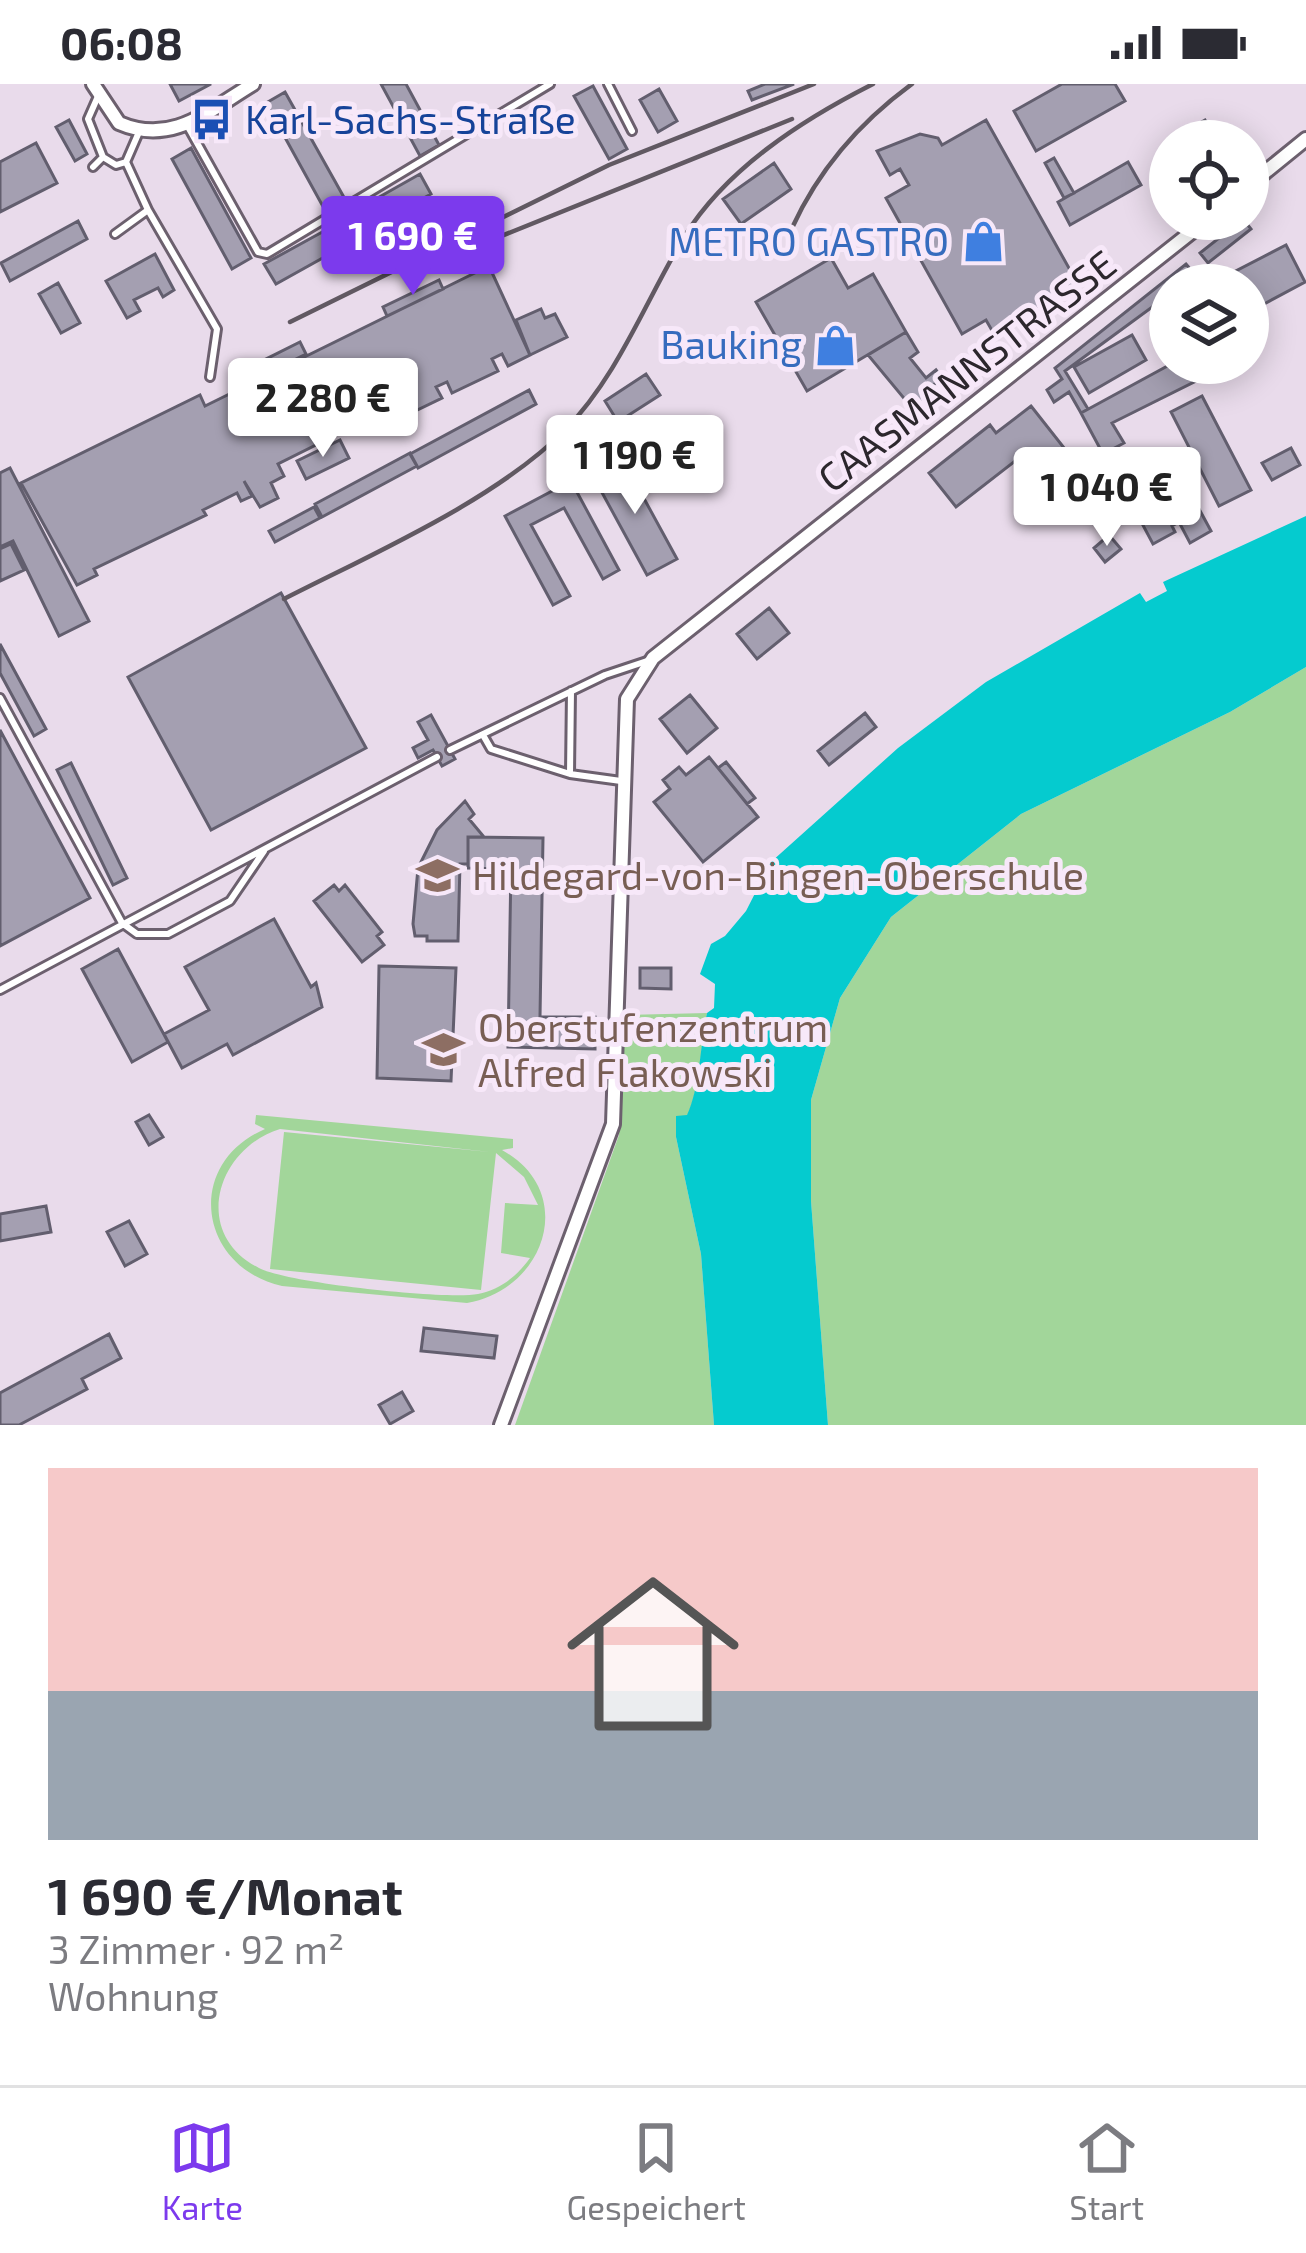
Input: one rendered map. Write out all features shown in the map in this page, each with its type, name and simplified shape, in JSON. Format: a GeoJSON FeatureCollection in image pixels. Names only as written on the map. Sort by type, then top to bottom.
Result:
{"type":"FeatureCollection","features":[{"type":"Feature","properties":{"kind":"street"},"geometry":{"type":"LineString","coordinates":[[96,89],[119,123],[139,132],[157,133],[187,125],[253,84]]}},
{"type":"Feature","properties":{"kind":"street"},"geometry":{"type":"LineString","coordinates":[[1269,169],[1306,139]]}},
{"type":"Feature","properties":{"kind":"street","name":"CAASMANNSTRASSE"},"geometry":{"type":"LineString","coordinates":[[501,1425],[613,1124],[627,699],[653,658],[1181,240]]}},
{"type":"Feature","properties":{"kind":"lane"},"geometry":{"type":"LineString","coordinates":[[187,125],[258,251],[267,254],[550,84]]}},
{"type":"Feature","properties":{"kind":"lane"},"geometry":{"type":"LineString","coordinates":[[608,84],[632,131]]}},
{"type":"Feature","properties":{"kind":"lane"},"geometry":{"type":"LineString","coordinates":[[96,89],[88,119],[103,157],[116,165],[126,162]]}},
{"type":"Feature","properties":{"kind":"lane"},"geometry":{"type":"LineString","coordinates":[[139,132],[126,162],[148,210],[217,329],[210,377]]}},
{"type":"Feature","properties":{"kind":"lane"},"geometry":{"type":"LineString","coordinates":[[93,167],[103,157]]}},
{"type":"Feature","properties":{"kind":"lane"},"geometry":{"type":"LineString","coordinates":[[115,234],[148,210]]}},
{"type":"Feature","properties":{"kind":"lane"},"geometry":{"type":"LineString","coordinates":[[450,750],[653,658]]}},
{"type":"Feature","properties":{"kind":"lane"},"geometry":{"type":"LineString","coordinates":[[569,774],[571,692]]}},
{"type":"Feature","properties":{"kind":"lane"},"geometry":{"type":"LineString","coordinates":[[0,698],[122,923],[137,934],[168,934],[230,901],[266,848]]}},
{"type":"Feature","properties":{"kind":"lane"},"geometry":{"type":"LineString","coordinates":[[483,734],[491,749],[569,774],[622,781]]}},
{"type":"Feature","properties":{"kind":"lane"},"geometry":{"type":"LineString","coordinates":[[0,990],[437,757]]}},
{"type":"Feature","properties":{"kind":"green space"},"geometry":{"type":"Polygon","coordinates":[[[1306,667],[1306,1425],[828,1425],[811,1201],[811,1100],[840,998],[891,917],[1021,814],[1230,712],[1306,667]]]}},
{"type":"Feature","properties":{"kind":"green space"},"geometry":{"type":"Polygon","coordinates":[[[707,1013],[695,1093],[687,1116],[676,1117],[676,1137],[701,1254],[714,1425],[515,1425],[619,1135],[624,1015],[707,1013]]]}},
{"type":"Feature","properties":{"kind":"green space"},"geometry":{"type":"Polygon","coordinates":[[[256,1115],[513,1139],[513,1148],[502,1150],[526,1168],[540,1190],[545,1213],[543,1237],[533,1260],[494,1294],[467,1303],[282,1286],[254,1275],[218,1237],[212,1214],[213,1189],[222,1166],[239,1145],[265,1129],[255,1124],[256,1115]],[[280,1129],[240,1154],[220,1193],[219,1214],[225,1235],[238,1253],[275,1274],[367,1289],[478,1294],[507,1281],[530,1258],[501,1253],[505,1203],[538,1205],[524,1177],[496,1153],[481,1290],[270,1269],[284,1132],[490,1152],[280,1129]]]}},
{"type":"Feature","properties":{"kind":"water"},"geometry":{"type":"Polygon","coordinates":[[[1306,516],[1306,667],[1230,712],[1021,814],[891,917],[840,998],[811,1100],[811,1201],[828,1425],[714,1425],[701,1254],[676,1137],[676,1116],[687,1115],[691,1104],[707,1013],[714,1008],[715,984],[700,974],[711,944],[725,936],[746,911],[771,862],[898,748],[986,682],[1140,593],[1146,602],[1167,591],[1163,582],[1306,516]]]}},
{"type":"Feature","properties":{"kind":"building"},"geometry":{"type":"Polygon","coordinates":[[[170,84],[211,84],[179,101],[170,84]]]}},
{"type":"Feature","properties":{"kind":"building"},"geometry":{"type":"Polygon","coordinates":[[[381,84],[406,84],[439,145],[420,156],[381,84]]]}},
{"type":"Feature","properties":{"kind":"building"},"geometry":{"type":"Polygon","coordinates":[[[765,84],[794,84],[752,100],[748,91],[765,84]]]}},
{"type":"Feature","properties":{"kind":"building"},"geometry":{"type":"Polygon","coordinates":[[[1062,84],[1115,84],[1125,101],[1036,151],[1014,111],[1062,84]]]}},
{"type":"Feature","properties":{"kind":"building"},"geometry":{"type":"Polygon","coordinates":[[[593,86],[627,149],[609,159],[574,96],[593,86]]]}},
{"type":"Feature","properties":{"kind":"building"},"geometry":{"type":"Polygon","coordinates":[[[659,89],[677,121],[658,132],[640,100],[659,89]]]}},
{"type":"Feature","properties":{"kind":"building"},"geometry":{"type":"Polygon","coordinates":[[[285,92],[346,201],[326,212],[266,103],[285,92]]]}},
{"type":"Feature","properties":{"kind":"building"},"geometry":{"type":"Polygon","coordinates":[[[69,120],[87,154],[75,161],[56,127],[69,120]]]}},
{"type":"Feature","properties":{"kind":"building","name":"METRO GASTRO"},"geometry":{"type":"Polygon","coordinates":[[[986,120],[1079,286],[994,334],[986,320],[962,334],[886,198],[909,185],[900,169],[890,175],[877,151],[920,134],[938,138],[942,145],[986,120]]]}},
{"type":"Feature","properties":{"kind":"building"},"geometry":{"type":"Polygon","coordinates":[[[36,143],[57,183],[0,212],[0,162],[36,143]]]}},
{"type":"Feature","properties":{"kind":"building"},"geometry":{"type":"Polygon","coordinates":[[[191,148],[251,258],[232,269],[172,159],[191,148]]]}},
{"type":"Feature","properties":{"kind":"building"},"geometry":{"type":"Polygon","coordinates":[[[1054,158],[1074,193],[1064,198],[1045,163],[1054,158]]]}},
{"type":"Feature","properties":{"kind":"building"},"geometry":{"type":"Polygon","coordinates":[[[1128,162],[1141,185],[1070,225],[1058,202],[1128,162]]]}},
{"type":"Feature","properties":{"kind":"building"},"geometry":{"type":"Polygon","coordinates":[[[774,163],[791,189],[741,224],[723,199],[774,163]]]}},
{"type":"Feature","properties":{"kind":"building"},"geometry":{"type":"Polygon","coordinates":[[[420,174],[431,194],[369,228],[358,209],[420,174]]]}},
{"type":"Feature","properties":{"kind":"building"},"geometry":{"type":"Polygon","coordinates":[[[78,221],[87,239],[10,281],[1,263],[78,221]]]}},
{"type":"Feature","properties":{"kind":"building"},"geometry":{"type":"Polygon","coordinates":[[[326,230],[337,250],[276,284],[264,264],[326,230]]]}},
{"type":"Feature","properties":{"kind":"building"},"geometry":{"type":"Polygon","coordinates":[[[1216,240],[1237,240],[1208,263],[1200,253],[1216,240]]]}},
{"type":"Feature","properties":{"kind":"building"},"geometry":{"type":"Polygon","coordinates":[[[1286,245],[1305,282],[1269,301],[1269,264],[1249,264],[1286,245]]]}},
{"type":"Feature","properties":{"kind":"building"},"geometry":{"type":"Polygon","coordinates":[[[155,254],[174,290],[163,297],[158,288],[134,300],[140,311],[127,318],[106,281],[155,254]]]}},
{"type":"Feature","properties":{"kind":"building"},"geometry":{"type":"Polygon","coordinates":[[[831,258],[848,288],[873,274],[906,332],[807,391],[756,302],[831,258]]]}},
{"type":"Feature","properties":{"kind":"building"},"geometry":{"type":"Polygon","coordinates":[[[489,266],[530,355],[508,366],[502,354],[492,359],[498,371],[452,393],[447,382],[436,387],[442,398],[378,429],[372,417],[278,464],[284,476],[271,483],[278,498],[260,507],[244,481],[252,496],[241,501],[237,493],[203,510],[206,515],[94,569],[97,575],[77,585],[21,483],[200,395],[205,406],[489,266]]]}},
{"type":"Feature","properties":{"kind":"building"},"geometry":{"type":"Polygon","coordinates":[[[439,280],[443,289],[387,316],[383,307],[439,280]]]}},
{"type":"Feature","properties":{"kind":"building"},"geometry":{"type":"Polygon","coordinates":[[[58,283],[80,323],[61,333],[39,294],[58,283]]]}},
{"type":"Feature","properties":{"kind":"building"},"geometry":{"type":"Polygon","coordinates":[[[1149,293],[1149,309],[1065,371],[1088,409],[1081,413],[1069,392],[1054,402],[1047,390],[1062,379],[1055,368],[1149,293]]]}},
{"type":"Feature","properties":{"kind":"building"},"geometry":{"type":"Polygon","coordinates":[[[541,309],[545,318],[555,314],[567,337],[530,355],[516,320],[541,309]]]}},
{"type":"Feature","properties":{"kind":"building"},"geometry":{"type":"Polygon","coordinates":[[[906,332],[918,352],[910,358],[926,378],[936,370],[942,378],[932,386],[940,396],[917,414],[868,355],[906,332]]]}},
{"type":"Feature","properties":{"kind":"building"},"geometry":{"type":"Polygon","coordinates":[[[1132,335],[1146,360],[1089,393],[1074,367],[1132,335]]]}},
{"type":"Feature","properties":{"kind":"building"},"geometry":{"type":"Polygon","coordinates":[[[300,342],[306,354],[236,389],[230,377],[300,342]]]}},
{"type":"Feature","properties":{"kind":"building"},"geometry":{"type":"Polygon","coordinates":[[[646,374],[660,395],[618,422],[605,401],[646,374]]]}},
{"type":"Feature","properties":{"kind":"building"},"geometry":{"type":"Polygon","coordinates":[[[1149,376],[1149,384],[1190,384],[1112,423],[1124,443],[1103,454],[1081,413],[1149,376]]]}},
{"type":"Feature","properties":{"kind":"building"},"geometry":{"type":"Polygon","coordinates":[[[529,390],[536,404],[418,468],[410,454],[529,390]]]}},
{"type":"Feature","properties":{"kind":"building"},"geometry":{"type":"Polygon","coordinates":[[[1202,396],[1251,490],[1219,506],[1171,412],[1202,396]]]}},
{"type":"Feature","properties":{"kind":"building"},"geometry":{"type":"Polygon","coordinates":[[[1031,406],[1072,458],[1035,486],[1015,461],[956,507],[929,473],[990,425],[996,433],[1031,406]]]}},
{"type":"Feature","properties":{"kind":"building"},"geometry":{"type":"Polygon","coordinates":[[[340,440],[349,458],[306,479],[297,461],[340,440]]]}},
{"type":"Feature","properties":{"kind":"building"},"geometry":{"type":"Polygon","coordinates":[[[1291,448],[1300,465],[1272,480],[1262,463],[1291,448]]]}},
{"type":"Feature","properties":{"kind":"building"},"geometry":{"type":"Polygon","coordinates":[[[410,453],[417,466],[322,517],[315,504],[410,453]]]}},
{"type":"Feature","properties":{"kind":"building"},"geometry":{"type":"Polygon","coordinates":[[[623,460],[638,487],[646,483],[649,488],[641,493],[677,559],[647,575],[593,476],[623,460]]]}},
{"type":"Feature","properties":{"kind":"building"},"geometry":{"type":"Polygon","coordinates":[[[10,468],[89,621],[59,636],[13,541],[0,547],[0,473],[10,468]]]}},
{"type":"Feature","properties":{"kind":"building"},"geometry":{"type":"Polygon","coordinates":[[[571,481],[619,570],[603,579],[564,508],[531,525],[570,596],[553,605],[505,516],[571,481]]]}},
{"type":"Feature","properties":{"kind":"building"},"geometry":{"type":"Polygon","coordinates":[[[1185,483],[1211,531],[1190,543],[1179,522],[1172,526],[1175,532],[1153,544],[1137,514],[1185,483]]]}},
{"type":"Feature","properties":{"kind":"building"},"geometry":{"type":"Polygon","coordinates":[[[314,507],[320,518],[275,542],[269,531],[314,507]]]}},
{"type":"Feature","properties":{"kind":"building"},"geometry":{"type":"Polygon","coordinates":[[[1109,535],[1121,549],[1105,562],[1094,548],[1109,535]]]}},
{"type":"Feature","properties":{"kind":"building"},"geometry":{"type":"Polygon","coordinates":[[[11,544],[24,570],[0,581],[0,549],[11,544]]]}},
{"type":"Feature","properties":{"kind":"building"},"geometry":{"type":"Polygon","coordinates":[[[281,593],[366,748],[211,830],[128,677],[281,593]]]}},
{"type":"Feature","properties":{"kind":"building"},"geometry":{"type":"Polygon","coordinates":[[[769,608],[789,633],[757,659],[737,634],[769,608]]]}},
{"type":"Feature","properties":{"kind":"building"},"geometry":{"type":"Polygon","coordinates":[[[0,644],[46,729],[34,736],[0,673],[0,644]]]}},
{"type":"Feature","properties":{"kind":"building"},"geometry":{"type":"Polygon","coordinates":[[[690,695],[717,728],[687,753],[660,719],[690,695]]]}},
{"type":"Feature","properties":{"kind":"building"},"geometry":{"type":"Polygon","coordinates":[[[865,713],[876,727],[829,765],[818,751],[865,713]]]}},
{"type":"Feature","properties":{"kind":"building"},"geometry":{"type":"Polygon","coordinates":[[[431,715],[455,759],[442,766],[433,750],[418,758],[413,748],[428,740],[418,722],[431,715]]]}},
{"type":"Feature","properties":{"kind":"building"},"geometry":{"type":"Polygon","coordinates":[[[0,730],[90,898],[0,946],[0,730]]]}},
{"type":"Feature","properties":{"kind":"building"},"geometry":{"type":"Polygon","coordinates":[[[709,757],[758,817],[703,862],[654,802],[670,789],[663,780],[679,767],[686,775],[709,757]]]}},
{"type":"Feature","properties":{"kind":"building"},"geometry":{"type":"Polygon","coordinates":[[[726,762],[755,798],[747,804],[718,768],[726,762]]]}},
{"type":"Feature","properties":{"kind":"building"},"geometry":{"type":"Polygon","coordinates":[[[71,763],[127,878],[113,885],[57,770],[71,763]]]}},
{"type":"Feature","properties":{"kind":"building","name":"Hildegard-von-Bingen-Oberschule"},"geometry":{"type":"Polygon","coordinates":[[[465,801],[474,814],[469,819],[484,837],[468,837],[468,864],[460,864],[458,941],[427,941],[427,936],[415,936],[413,924],[418,868],[437,830],[465,801]]]}},
{"type":"Feature","properties":{"kind":"building"},"geometry":{"type":"Polygon","coordinates":[[[468,837],[543,838],[540,1017],[595,1017],[595,1049],[508,1047],[511,864],[503,864],[503,869],[468,868],[468,837]]]}},
{"type":"Feature","properties":{"kind":"building"},"geometry":{"type":"Polygon","coordinates":[[[334,885],[339,891],[345,885],[382,932],[377,936],[384,945],[362,962],[314,901],[334,885]]]}},
{"type":"Feature","properties":{"kind":"building"},"geometry":{"type":"Polygon","coordinates":[[[274,919],[311,987],[316,983],[322,1007],[233,1055],[227,1044],[182,1068],[164,1034],[209,1010],[185,967],[274,919]]]}},
{"type":"Feature","properties":{"kind":"building"},"geometry":{"type":"Polygon","coordinates":[[[118,949],[168,1042],[132,1062],[82,969],[118,949]]]}},
{"type":"Feature","properties":{"kind":"building","name":"Hildegard-von-Bingen-Oberschule"},"geometry":{"type":"Polygon","coordinates":[[[379,966],[456,968],[451,1081],[377,1078],[379,966]]]}},
{"type":"Feature","properties":{"kind":"building"},"geometry":{"type":"Polygon","coordinates":[[[640,968],[671,968],[671,989],[640,988],[640,968]]]}},
{"type":"Feature","properties":{"kind":"building"},"geometry":{"type":"Polygon","coordinates":[[[149,1115],[163,1137],[149,1145],[136,1122],[149,1115]]]}},
{"type":"Feature","properties":{"kind":"building"},"geometry":{"type":"Polygon","coordinates":[[[46,1206],[51,1232],[0,1241],[0,1214],[46,1206]]]}},
{"type":"Feature","properties":{"kind":"building"},"geometry":{"type":"Polygon","coordinates":[[[129,1221],[147,1254],[125,1266],[107,1232],[129,1221]]]}},
{"type":"Feature","properties":{"kind":"building"},"geometry":{"type":"Polygon","coordinates":[[[424,1328],[497,1336],[494,1358],[421,1351],[424,1328]]]}},
{"type":"Feature","properties":{"kind":"building"},"geometry":{"type":"Polygon","coordinates":[[[109,1334],[121,1358],[82,1379],[87,1389],[19,1425],[0,1425],[0,1393],[109,1334]]]}},
{"type":"Feature","properties":{"kind":"building"},"geometry":{"type":"Polygon","coordinates":[[[402,1392],[413,1411],[390,1424],[379,1405],[402,1392]]]}},
{"type":"Feature","properties":{"kind":"railway"},"geometry":{"type":"LineString","coordinates":[[290,322],[609,165],[814,84]]}},
{"type":"Feature","properties":{"kind":"railway"},"geometry":{"type":"LineString","coordinates":[[284,599],[432,524],[537,456],[600,386],[684,237],[722,189],[793,130],[873,84]]}},
{"type":"Feature","properties":{"kind":"railway"},"geometry":{"type":"LineString","coordinates":[[792,228],[843,148],[912,84]]}},
{"type":"Feature","properties":{"kind":"railway"},"geometry":{"type":"LineString","coordinates":[[469,249],[792,119]]}},
{"type":"Feature","properties":{"kind":"place","name":"Karl-Sachs-Straße"},"geometry":{"type":"Point","coordinates":[211,120]}},
{"type":"Feature","properties":{"kind":"place","name":"METRO GASTRO"},"geometry":{"type":"Point","coordinates":[983,242]}},
{"type":"Feature","properties":{"kind":"place","name":"Bauking"},"geometry":{"type":"Point","coordinates":[836,345]}},
{"type":"Feature","properties":{"kind":"place","name":"Hildegard-von-Bingen-Oberschule"},"geometry":{"type":"Point","coordinates":[438,876]}},
{"type":"Feature","properties":{"kind":"place","name":"Oberstufenzentrum Alfred Flakowski"},"geometry":{"type":"Point","coordinates":[444,1050]}}]}
